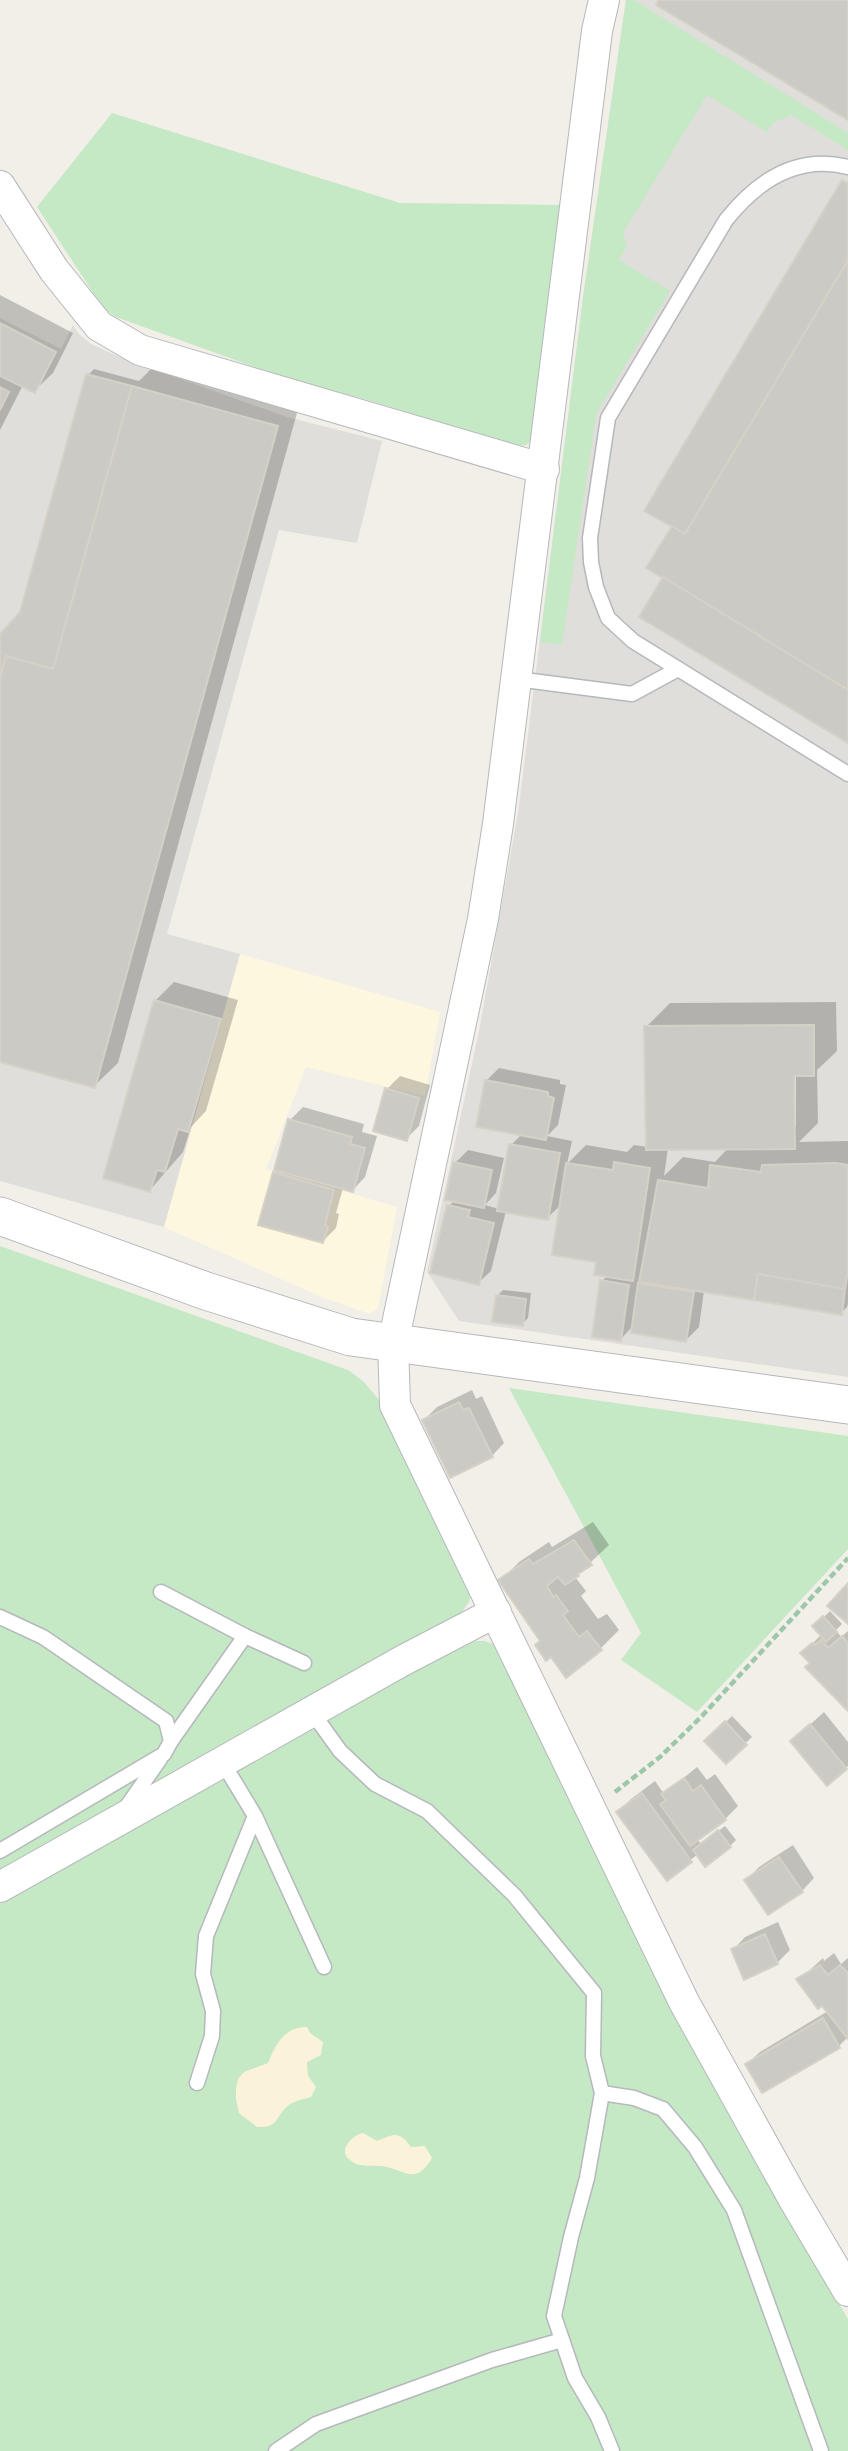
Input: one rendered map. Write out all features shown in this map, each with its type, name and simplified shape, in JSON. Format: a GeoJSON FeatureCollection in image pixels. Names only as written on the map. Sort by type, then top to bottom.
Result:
{"type":"FeatureCollection","features":[{"type":"Feature","properties":{"kind":"street"},"geometry":{"type":"LineString","coordinates":[[604,0],[596,44],[517,680],[483,919],[393,1343],[396,1405],[684,2002],[848,2291]]}},
{"type":"Feature","properties":{"kind":"street"},"geometry":{"type":"LineString","coordinates":[[0,186],[54,270],[99,326],[140,350],[544,469]]}},
{"type":"Feature","properties":{"kind":"street"},"geometry":{"type":"LineString","coordinates":[[0,1216],[218,1295],[351,1337],[848,1405]]}},
{"type":"Feature","properties":{"kind":"street"},"geometry":{"type":"LineString","coordinates":[[0,1887],[402,1661],[496,1612]]}},
{"type":"Feature","properties":{"kind":"lane"},"geometry":{"type":"LineString","coordinates":[[848,167],[808,164],[769,177],[742,200],[726,220],[608,418],[590,538],[596,587],[608,618],[633,641],[848,774]]}},
{"type":"Feature","properties":{"kind":"lane"},"geometry":{"type":"LineString","coordinates":[[517,680],[632,694],[678,669]]}},
{"type":"Feature","properties":{"kind":"lane"},"geometry":{"type":"LineString","coordinates":[[161,1592],[304,1663]]}},
{"type":"Feature","properties":{"kind":"lane"},"geometry":{"type":"LineString","coordinates":[[0,1617],[43,1637],[166,1721],[167,1747]]}},
{"type":"Feature","properties":{"kind":"lane"},"geometry":{"type":"LineString","coordinates":[[117,1821],[245,1636]]}},
{"type":"Feature","properties":{"kind":"lane"},"geometry":{"type":"LineString","coordinates":[[312,1712],[340,1751],[375,1784],[427,1811],[514,1895],[594,1993],[593,2056],[602,2093],[587,2178],[554,2316],[575,2378],[612,2451]]}},
{"type":"Feature","properties":{"kind":"lane"},"geometry":{"type":"LineString","coordinates":[[0,1851],[167,1747]]}},
{"type":"Feature","properties":{"kind":"lane"},"geometry":{"type":"LineString","coordinates":[[223,1763],[255,1816],[324,1967]]}},
{"type":"Feature","properties":{"kind":"lane"},"geometry":{"type":"LineString","coordinates":[[197,2083],[212,2036],[213,2011],[203,1974],[206,1937],[255,1816]]}},
{"type":"Feature","properties":{"kind":"lane"},"geometry":{"type":"LineString","coordinates":[[602,2093],[634,2098],[663,2109],[695,2147],[734,2210],[821,2451]]}},
{"type":"Feature","properties":{"kind":"lane"},"geometry":{"type":"LineString","coordinates":[[276,2451],[316,2424],[492,2360],[562,2340]]}},
{"type":"Feature","properties":{"kind":"path"},"geometry":{"type":"LineString","coordinates":[[592,1810],[660,1757],[701,1717],[848,1558]]}},
{"type":"Feature","properties":{"kind":"shaded area"},"geometry":{"type":"Polygon","coordinates":[[[626,0],[848,0],[848,1377],[459,1321],[427,1272],[479,1031],[518,813],[583,298],[626,0]]]}},
{"type":"Feature","properties":{"kind":"shaded area"},"geometry":{"type":"Polygon","coordinates":[[[0,318],[61,349],[73,325],[91,344],[122,358],[287,417],[382,441],[357,543],[279,530],[167,934],[240,954],[164,1227],[0,1181],[0,318]]]}},
{"type":"Feature","properties":{"kind":"shaded area"},"geometry":{"type":"Polygon","coordinates":[[[240,954],[440,1012],[425,1096],[306,1067],[266,1169],[397,1207],[378,1308],[370,1314],[324,1298],[164,1227],[240,954]]]}},
{"type":"Feature","properties":{"kind":"green space"},"geometry":{"type":"Polygon","coordinates":[[[626,0],[634,0],[848,133],[848,150],[791,115],[773,123],[767,132],[707,95],[623,233],[627,246],[619,260],[670,291],[596,414],[562,645],[540,642],[583,298],[626,0]]]}},
{"type":"Feature","properties":{"kind":"green space"},"geometry":{"type":"Polygon","coordinates":[[[112,113],[400,203],[563,205],[533,440],[518,446],[361,398],[296,382],[116,317],[103,308],[37,207],[112,113]]]}},
{"type":"Feature","properties":{"kind":"green space"},"geometry":{"type":"Polygon","coordinates":[[[0,1246],[348,1370],[363,1381],[381,1402],[472,1589],[469,1602],[462,1612],[0,1872],[0,1246]]]}},
{"type":"Feature","properties":{"kind":"green space"},"geometry":{"type":"Polygon","coordinates":[[[509,1388],[848,1436],[848,1549],[697,1712],[621,1660],[641,1633],[509,1388]]]}},
{"type":"Feature","properties":{"kind":"green space"},"geometry":{"type":"Polygon","coordinates":[[[476,1641],[497,1645],[787,2215],[848,2319],[848,2451],[0,2451],[0,1901],[408,1672],[476,1641]]]}},
{"type":"Feature","properties":{"kind":"sand"},"geometry":{"type":"Polygon","coordinates":[[[307,2027],[310,2033],[323,2042],[321,2055],[307,2062],[308,2076],[316,2087],[311,2097],[289,2105],[270,2126],[257,2127],[239,2113],[236,2099],[238,2079],[244,2072],[268,2063],[278,2043],[287,2033],[307,2027]]]}},
{"type":"Feature","properties":{"kind":"sand"},"geometry":{"type":"Polygon","coordinates":[[[363,2133],[377,2141],[392,2135],[399,2136],[411,2147],[425,2146],[432,2158],[426,2167],[415,2174],[381,2166],[357,2164],[346,2156],[345,2152],[351,2140],[363,2133]]]}},
{"type":"Feature","properties":{"kind":"building"},"geometry":{"type":"Polygon","coordinates":[[[659,0],[848,0],[848,120],[656,5],[659,0]]]}},
{"type":"Feature","properties":{"kind":"building"},"geometry":{"type":"Polygon","coordinates":[[[842,180],[848,183],[848,260],[685,534],[644,511],[842,180]]]}},
{"type":"Feature","properties":{"kind":"building"},"geometry":{"type":"Polygon","coordinates":[[[848,260],[848,690],[646,568],[672,526],[685,534],[848,260]]]}},
{"type":"Feature","properties":{"kind":"building"},"geometry":{"type":"Polygon","coordinates":[[[0,323],[56,352],[35,393],[0,376],[0,323]]]}},
{"type":"Feature","properties":{"kind":"building"},"geometry":{"type":"Polygon","coordinates":[[[86,374],[132,386],[53,669],[6,656],[0,679],[0,634],[20,612],[86,374]]]}},
{"type":"Feature","properties":{"kind":"building"},"geometry":{"type":"Polygon","coordinates":[[[132,386],[278,426],[95,1088],[0,1062],[0,679],[6,656],[53,669],[132,386]]]}},
{"type":"Feature","properties":{"kind":"building"},"geometry":{"type":"Polygon","coordinates":[[[0,387],[9,392],[0,410],[0,387]]]}},
{"type":"Feature","properties":{"kind":"building"},"geometry":{"type":"Polygon","coordinates":[[[663,577],[848,690],[848,743],[639,617],[663,577]]]}},
{"type":"Feature","properties":{"kind":"building"},"geometry":{"type":"Polygon","coordinates":[[[154,1000],[221,1019],[188,1132],[178,1129],[165,1172],[157,1170],[150,1192],[103,1178],[154,1000]]]}},
{"type":"Feature","properties":{"kind":"building"},"geometry":{"type":"Polygon","coordinates":[[[814,1025],[814,1076],[794,1076],[795,1149],[646,1150],[644,1026],[814,1025]]]}},
{"type":"Feature","properties":{"kind":"building"},"geometry":{"type":"Polygon","coordinates":[[[485,1080],[548,1092],[548,1096],[554,1098],[546,1140],[476,1127],[485,1080]]]}},
{"type":"Feature","properties":{"kind":"building"},"geometry":{"type":"Polygon","coordinates":[[[385,1088],[419,1098],[407,1141],[373,1131],[385,1088]]]}},
{"type":"Feature","properties":{"kind":"building"},"geometry":{"type":"Polygon","coordinates":[[[288,1119],[352,1137],[350,1144],[365,1148],[353,1192],[274,1170],[288,1119]]]}},
{"type":"Feature","properties":{"kind":"building"},"geometry":{"type":"Polygon","coordinates":[[[509,1144],[560,1153],[548,1220],[497,1211],[509,1144]]]}},
{"type":"Feature","properties":{"kind":"building"},"geometry":{"type":"Polygon","coordinates":[[[453,1162],[492,1170],[484,1208],[445,1200],[453,1162]]]}},
{"type":"Feature","properties":{"kind":"building"},"geometry":{"type":"Polygon","coordinates":[[[614,1162],[650,1168],[633,1281],[594,1275],[596,1262],[552,1255],[566,1163],[613,1170],[614,1162]]]}},
{"type":"Feature","properties":{"kind":"building"},"geometry":{"type":"Polygon","coordinates":[[[710,1165],[761,1172],[762,1165],[848,1165],[848,1271],[845,1289],[758,1274],[754,1300],[639,1282],[658,1180],[708,1188],[710,1165]]]}},
{"type":"Feature","properties":{"kind":"building"},"geometry":{"type":"Polygon","coordinates":[[[273,1172],[334,1190],[323,1243],[258,1225],[273,1172]]]}},
{"type":"Feature","properties":{"kind":"building"},"geometry":{"type":"Polygon","coordinates":[[[447,1205],[470,1210],[468,1217],[494,1223],[479,1285],[430,1273],[447,1205]]]}},
{"type":"Feature","properties":{"kind":"building"},"geometry":{"type":"Polygon","coordinates":[[[758,1274],[845,1289],[842,1315],[754,1300],[758,1274]]]}},
{"type":"Feature","properties":{"kind":"building"},"geometry":{"type":"Polygon","coordinates":[[[600,1280],[629,1285],[621,1341],[592,1337],[600,1280]]]}},
{"type":"Feature","properties":{"kind":"building"},"geometry":{"type":"Polygon","coordinates":[[[638,1283],[694,1292],[686,1342],[631,1333],[638,1283]]]}},
{"type":"Feature","properties":{"kind":"building"},"geometry":{"type":"Polygon","coordinates":[[[496,1295],[526,1299],[523,1326],[492,1322],[496,1295]]]}},
{"type":"Feature","properties":{"kind":"building"},"geometry":{"type":"Polygon","coordinates":[[[459,1402],[463,1410],[469,1408],[493,1457],[450,1478],[422,1420],[459,1402]]]}},
{"type":"Feature","properties":{"kind":"building"},"geometry":{"type":"Polygon","coordinates":[[[574,1540],[592,1565],[565,1585],[558,1577],[547,1586],[553,1597],[556,1595],[568,1611],[563,1615],[579,1637],[587,1631],[602,1650],[566,1678],[551,1657],[546,1661],[535,1645],[540,1641],[498,1580],[529,1559],[533,1564],[574,1540]]]}},
{"type":"Feature","properties":{"kind":"building"},"geometry":{"type":"Polygon","coordinates":[[[848,1583],[848,1624],[827,1606],[848,1583]]]}},
{"type":"Feature","properties":{"kind":"building"},"geometry":{"type":"Polygon","coordinates":[[[823,1616],[837,1632],[826,1642],[812,1626],[823,1616]]]}},
{"type":"Feature","properties":{"kind":"building"},"geometry":{"type":"Polygon","coordinates":[[[842,1636],[848,1643],[848,1711],[805,1667],[810,1663],[800,1653],[812,1643],[815,1645],[821,1640],[828,1648],[842,1636]]]}},
{"type":"Feature","properties":{"kind":"building"},"geometry":{"type":"Polygon","coordinates":[[[725,1721],[747,1745],[726,1764],[704,1741],[725,1721]]]}},
{"type":"Feature","properties":{"kind":"building"},"geometry":{"type":"Polygon","coordinates":[[[810,1724],[847,1769],[827,1786],[790,1741],[810,1724]]]}},
{"type":"Feature","properties":{"kind":"building"},"geometry":{"type":"Polygon","coordinates":[[[684,1778],[693,1791],[701,1785],[726,1820],[690,1846],[660,1804],[666,1800],[661,1794],[684,1778]]]}},
{"type":"Feature","properties":{"kind":"building"},"geometry":{"type":"Polygon","coordinates":[[[642,1793],[692,1862],[667,1881],[616,1812],[642,1793]]]}},
{"type":"Feature","properties":{"kind":"building"},"geometry":{"type":"Polygon","coordinates":[[[718,1830],[731,1847],[705,1867],[693,1850],[718,1830]]]}},
{"type":"Feature","properties":{"kind":"building"},"geometry":{"type":"Polygon","coordinates":[[[779,1857],[803,1892],[768,1915],[744,1880],[779,1857]]]}},
{"type":"Feature","properties":{"kind":"building"},"geometry":{"type":"Polygon","coordinates":[[[765,1934],[778,1964],[744,1980],[731,1949],[765,1934]]]}},
{"type":"Feature","properties":{"kind":"building"},"geometry":{"type":"Polygon","coordinates":[[[820,1965],[828,1975],[840,1965],[848,1973],[848,2039],[822,2006],[818,2009],[796,1979],[820,1965]]]}},
{"type":"Feature","properties":{"kind":"building"},"geometry":{"type":"Polygon","coordinates":[[[823,2018],[840,2048],[762,2093],[745,2064],[823,2018]]]}}]}
